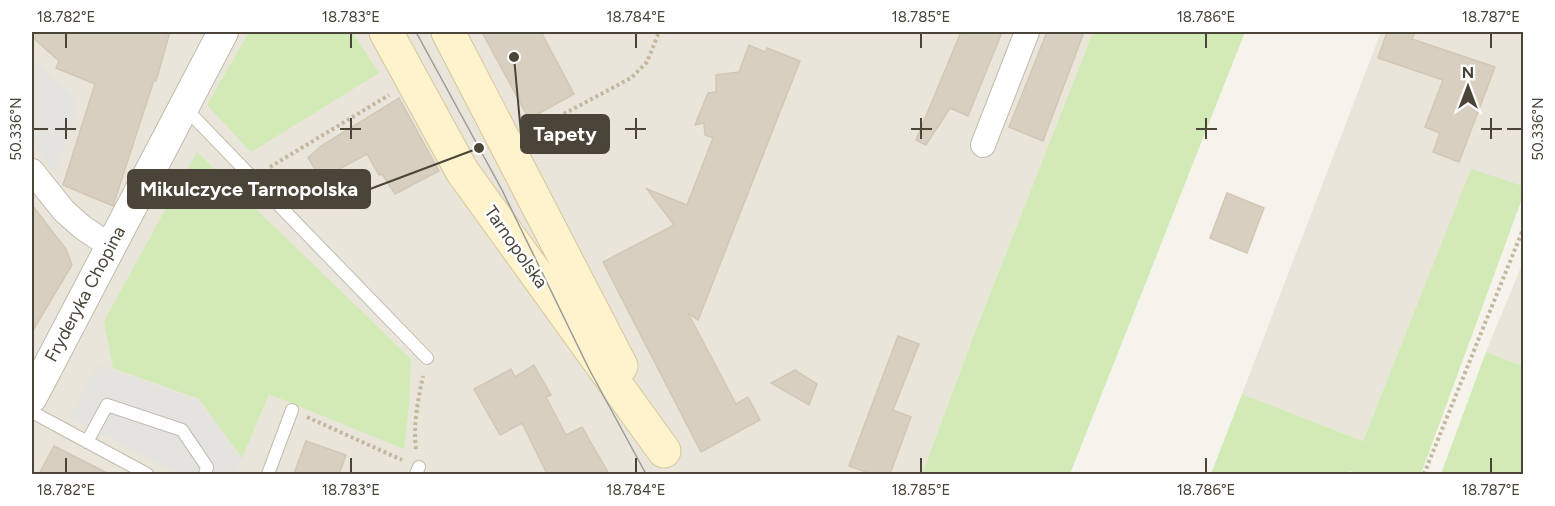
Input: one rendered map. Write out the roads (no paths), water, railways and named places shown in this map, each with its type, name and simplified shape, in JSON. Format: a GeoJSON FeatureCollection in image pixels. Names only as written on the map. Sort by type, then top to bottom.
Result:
{"type":"FeatureCollection","features":[{"type":"Feature","properties":{"kind":"main road","name":"Tarnopolska"},"geometry":{"type":"LineString","coordinates":[[386,32],[462,171],[670,463]]}},
{"type":"Feature","properties":{"kind":"main road","name":"Tarnopolska"},"geometry":{"type":"LineString","coordinates":[[448,32],[557,239],[670,463]]}},
{"type":"Feature","properties":{"kind":"street","name":"Fryderyka Chopina"},"geometry":{"type":"LineString","coordinates":[[32,397],[223,32]]}},
{"type":"Feature","properties":{"kind":"street"},"geometry":{"type":"LineString","coordinates":[[983,145],[1027,32]]}},
{"type":"Feature","properties":{"kind":"street"},"geometry":{"type":"LineString","coordinates":[[32,171],[63,211],[110,246]]}},
{"type":"Feature","properties":{"kind":"lane"},"geometry":{"type":"LineString","coordinates":[[184,106],[427,358]]}},
{"type":"Feature","properties":{"kind":"lane"},"geometry":{"type":"LineString","coordinates":[[87,442],[106,405],[182,430],[207,466],[205,474]]}},
{"type":"Feature","properties":{"kind":"lane"},"geometry":{"type":"LineString","coordinates":[[268,474],[292,410]]}},
{"type":"Feature","properties":{"kind":"lane"},"geometry":{"type":"LineString","coordinates":[[32,412],[147,474]]}},
{"type":"Feature","properties":{"kind":"tram line"},"geometry":{"type":"LineString","coordinates":[[416,32],[502,190],[589,369],[646,474]]}},
{"type":"Feature","properties":{"kind":"place","name":"Tapety"},"geometry":{"type":"Point","coordinates":[514,57]}},
{"type":"Feature","properties":{"kind":"place","name":"Mikulczyce Tarnopolska"},"geometry":{"type":"Point","coordinates":[479,148]}}]}
